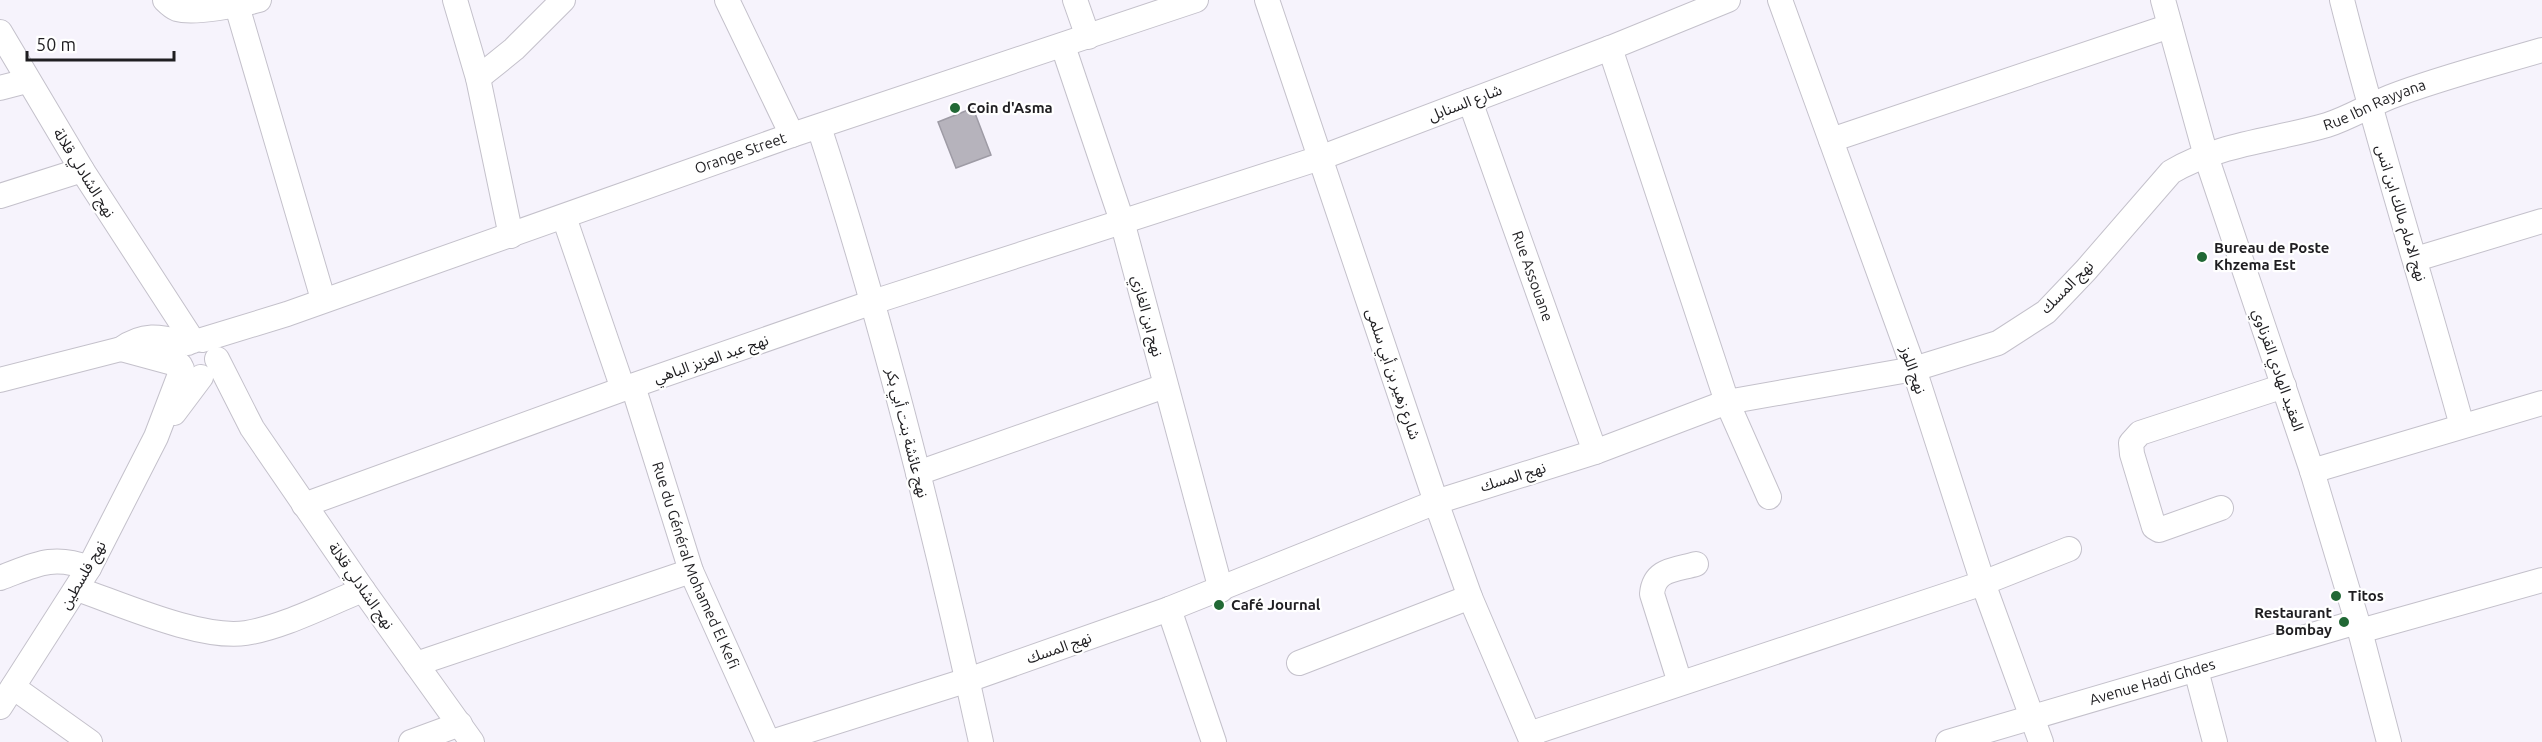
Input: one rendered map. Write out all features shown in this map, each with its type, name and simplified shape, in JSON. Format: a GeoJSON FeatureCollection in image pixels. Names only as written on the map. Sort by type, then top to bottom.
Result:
{"type":"FeatureCollection","features":[{"type":"Feature","properties":{"kind":"street"},"geometry":{"type":"LineString","coordinates":[[165,0],[173,8],[183,10],[248,3],[323,299]]}},
{"type":"Feature","properties":{"kind":"street"},"geometry":{"type":"LineString","coordinates":[[455,0],[478,78],[511,236]]}},
{"type":"Feature","properties":{"kind":"street"},"geometry":{"type":"LineString","coordinates":[[478,78],[514,49],[562,0]]}},
{"type":"Feature","properties":{"kind":"street"},"geometry":{"type":"LineString","coordinates":[[727,0],[792,135]]}},
{"type":"Feature","properties":{"kind":"street"},"geometry":{"type":"LineString","coordinates":[[1075,0],[1088,37]]}},
{"type":"Feature","properties":{"kind":"street","name":"Orange Street"},"geometry":{"type":"LineString","coordinates":[[198,358],[287,314],[323,299],[511,236],[792,135],[1196,0]]}},
{"type":"Feature","properties":{"kind":"street","name":"شارع زهير بن أبي سلمى"},"geometry":{"type":"LineString","coordinates":[[1267,0],[1436,502],[1470,597],[1531,738]]}},
{"type":"Feature","properties":{"kind":"street","name":"شارع السنابل"},"geometry":{"type":"LineString","coordinates":[[1122,221],[1320,158],[1610,48],[1728,0]]}},
{"type":"Feature","properties":{"kind":"street","name":"نهج اللوز"},"geometry":{"type":"LineString","coordinates":[[1780,0],[1914,369],[1983,583],[2041,742]]}},
{"type":"Feature","properties":{"kind":"street","name":"العقيد الهادي القرناوي"},"geometry":{"type":"LineString","coordinates":[[2163,0],[2206,156],[2312,471],[2389,742]]}},
{"type":"Feature","properties":{"kind":"street","name":"نهج الامام مالك ابن انس"},"geometry":{"type":"LineString","coordinates":[[2342,0],[2369,106],[2416,259],[2462,426]]}},
{"type":"Feature","properties":{"kind":"street"},"geometry":{"type":"LineString","coordinates":[[1831,140],[2170,26]]}},
{"type":"Feature","properties":{"kind":"street","name":"نهج الشادلي قلالة"},"geometry":{"type":"LineString","coordinates":[[0,32],[27,81],[198,358],[252,428],[363,590],[466,733]]}},
{"type":"Feature","properties":{"kind":"street","name":"نهج ابن الغازي"},"geometry":{"type":"LineString","coordinates":[[1063,46],[1122,221],[1221,590]]}},
{"type":"Feature","properties":{"kind":"street"},"geometry":{"type":"LineString","coordinates":[[1610,48],[1726,402],[1769,497]]}},
{"type":"Feature","properties":{"kind":"street","name":"Rue Ibn Rayyana"},"geometry":{"type":"LineString","coordinates":[[2206,156],[2329,124],[2411,90],[2542,50]]}},
{"type":"Feature","properties":{"kind":"street"},"geometry":{"type":"LineString","coordinates":[[0,88],[27,81]]}},
{"type":"Feature","properties":{"kind":"street","name":"Rue Assouane"},"geometry":{"type":"LineString","coordinates":[[1470,101],[1595,452]]}},
{"type":"Feature","properties":{"kind":"street","name":"نهج عائشة بنت أبي بكر"},"geometry":{"type":"LineString","coordinates":[[819,127],[873,302],[918,473],[981,742]]}},
{"type":"Feature","properties":{"kind":"street","name":"نهج المسك"},"geometry":{"type":"LineString","coordinates":[[770,742],[968,680],[1169,609],[1436,502],[1595,452],[1726,402],[1914,369],[1998,343],[2046,312],[2086,270],[2170,172],[2185,163],[2206,156]]}},
{"type":"Feature","properties":{"kind":"street"},"geometry":{"type":"LineString","coordinates":[[0,196],[82,170]]}},
{"type":"Feature","properties":{"kind":"street","name":"Rue du Général Mohamed El Kefi"},"geometry":{"type":"LineString","coordinates":[[564,217],[628,388],[692,571],[770,742]]}},
{"type":"Feature","properties":{"kind":"street","name":"نهج عبد العزيز الباهي"},"geometry":{"type":"LineString","coordinates":[[304,505],[873,302],[1122,221]]}},
{"type":"Feature","properties":{"kind":"street"},"geometry":{"type":"LineString","coordinates":[[2416,259],[2542,221]]}},
{"type":"Feature","properties":{"kind":"street"},"geometry":{"type":"LineString","coordinates":[[0,380],[122,349],[138,339],[145,338],[169,339],[198,358]]}},
{"type":"Feature","properties":{"kind":"street","name":"نهج فلسطين"},"geometry":{"type":"LineString","coordinates":[[6,697],[83,579],[198,358]]}},
{"type":"Feature","properties":{"kind":"street"},"geometry":{"type":"LineString","coordinates":[[918,473],[1165,386]]}},
{"type":"Feature","properties":{"kind":"street"},"geometry":{"type":"LineString","coordinates":[[2221,508],[2159,530],[2154,527],[2132,454],[2132,442],[2140,433],[2284,386]]}},
{"type":"Feature","properties":{"kind":"street"},"geometry":{"type":"LineString","coordinates":[[2312,471],[2542,403]]}},
{"type":"Feature","properties":{"kind":"street"},"geometry":{"type":"LineString","coordinates":[[1531,738],[1680,683],[1983,583],[2069,549]]}},
{"type":"Feature","properties":{"kind":"street"},"geometry":{"type":"LineString","coordinates":[[0,578],[42,562],[70,561],[83,579],[164,619],[210,631],[245,633],[282,622],[363,590]]}},
{"type":"Feature","properties":{"kind":"street"},"geometry":{"type":"LineString","coordinates":[[1680,683],[1652,594],[1653,583],[1659,574],[1696,564]]}},
{"type":"Feature","properties":{"kind":"street"},"geometry":{"type":"LineString","coordinates":[[416,664],[692,571]]}},
{"type":"Feature","properties":{"kind":"street","name":"Avenue Hadi Ghdes"},"geometry":{"type":"LineString","coordinates":[[1948,742],[2196,670],[2542,580]]}},
{"type":"Feature","properties":{"kind":"street"},"geometry":{"type":"LineString","coordinates":[[1299,663],[1470,597]]}},
{"type":"Feature","properties":{"kind":"street"},"geometry":{"type":"LineString","coordinates":[[1169,609],[1214,742]]}},
{"type":"Feature","properties":{"kind":"street"},"geometry":{"type":"LineString","coordinates":[[2196,670],[2214,742]]}},
{"type":"Feature","properties":{"kind":"street"},"geometry":{"type":"LineString","coordinates":[[6,697],[90,742]]}},
{"type":"Feature","properties":{"kind":"street"},"geometry":{"type":"LineString","coordinates":[[411,742],[466,733]]}},
{"type":"Feature","properties":{"kind":"building"},"geometry":{"type":"Polygon","coordinates":[[[973,108],[991,155],[956,168],[938,122],[973,108]]]}},
{"type":"Feature","properties":{"kind":"place","name":"Coin d'Asma"},"geometry":{"type":"Point","coordinates":[955,108]}},
{"type":"Feature","properties":{"kind":"place","name":"Bureau de Poste Khzema Est"},"geometry":{"type":"Point","coordinates":[2202,257]}},
{"type":"Feature","properties":{"kind":"place","name":"Titos"},"geometry":{"type":"Point","coordinates":[2336,596]}},
{"type":"Feature","properties":{"kind":"place","name":"Café Journal"},"geometry":{"type":"Point","coordinates":[1219,605]}},
{"type":"Feature","properties":{"kind":"place","name":"Restaurant Bombay"},"geometry":{"type":"Point","coordinates":[2344,622]}}]}
